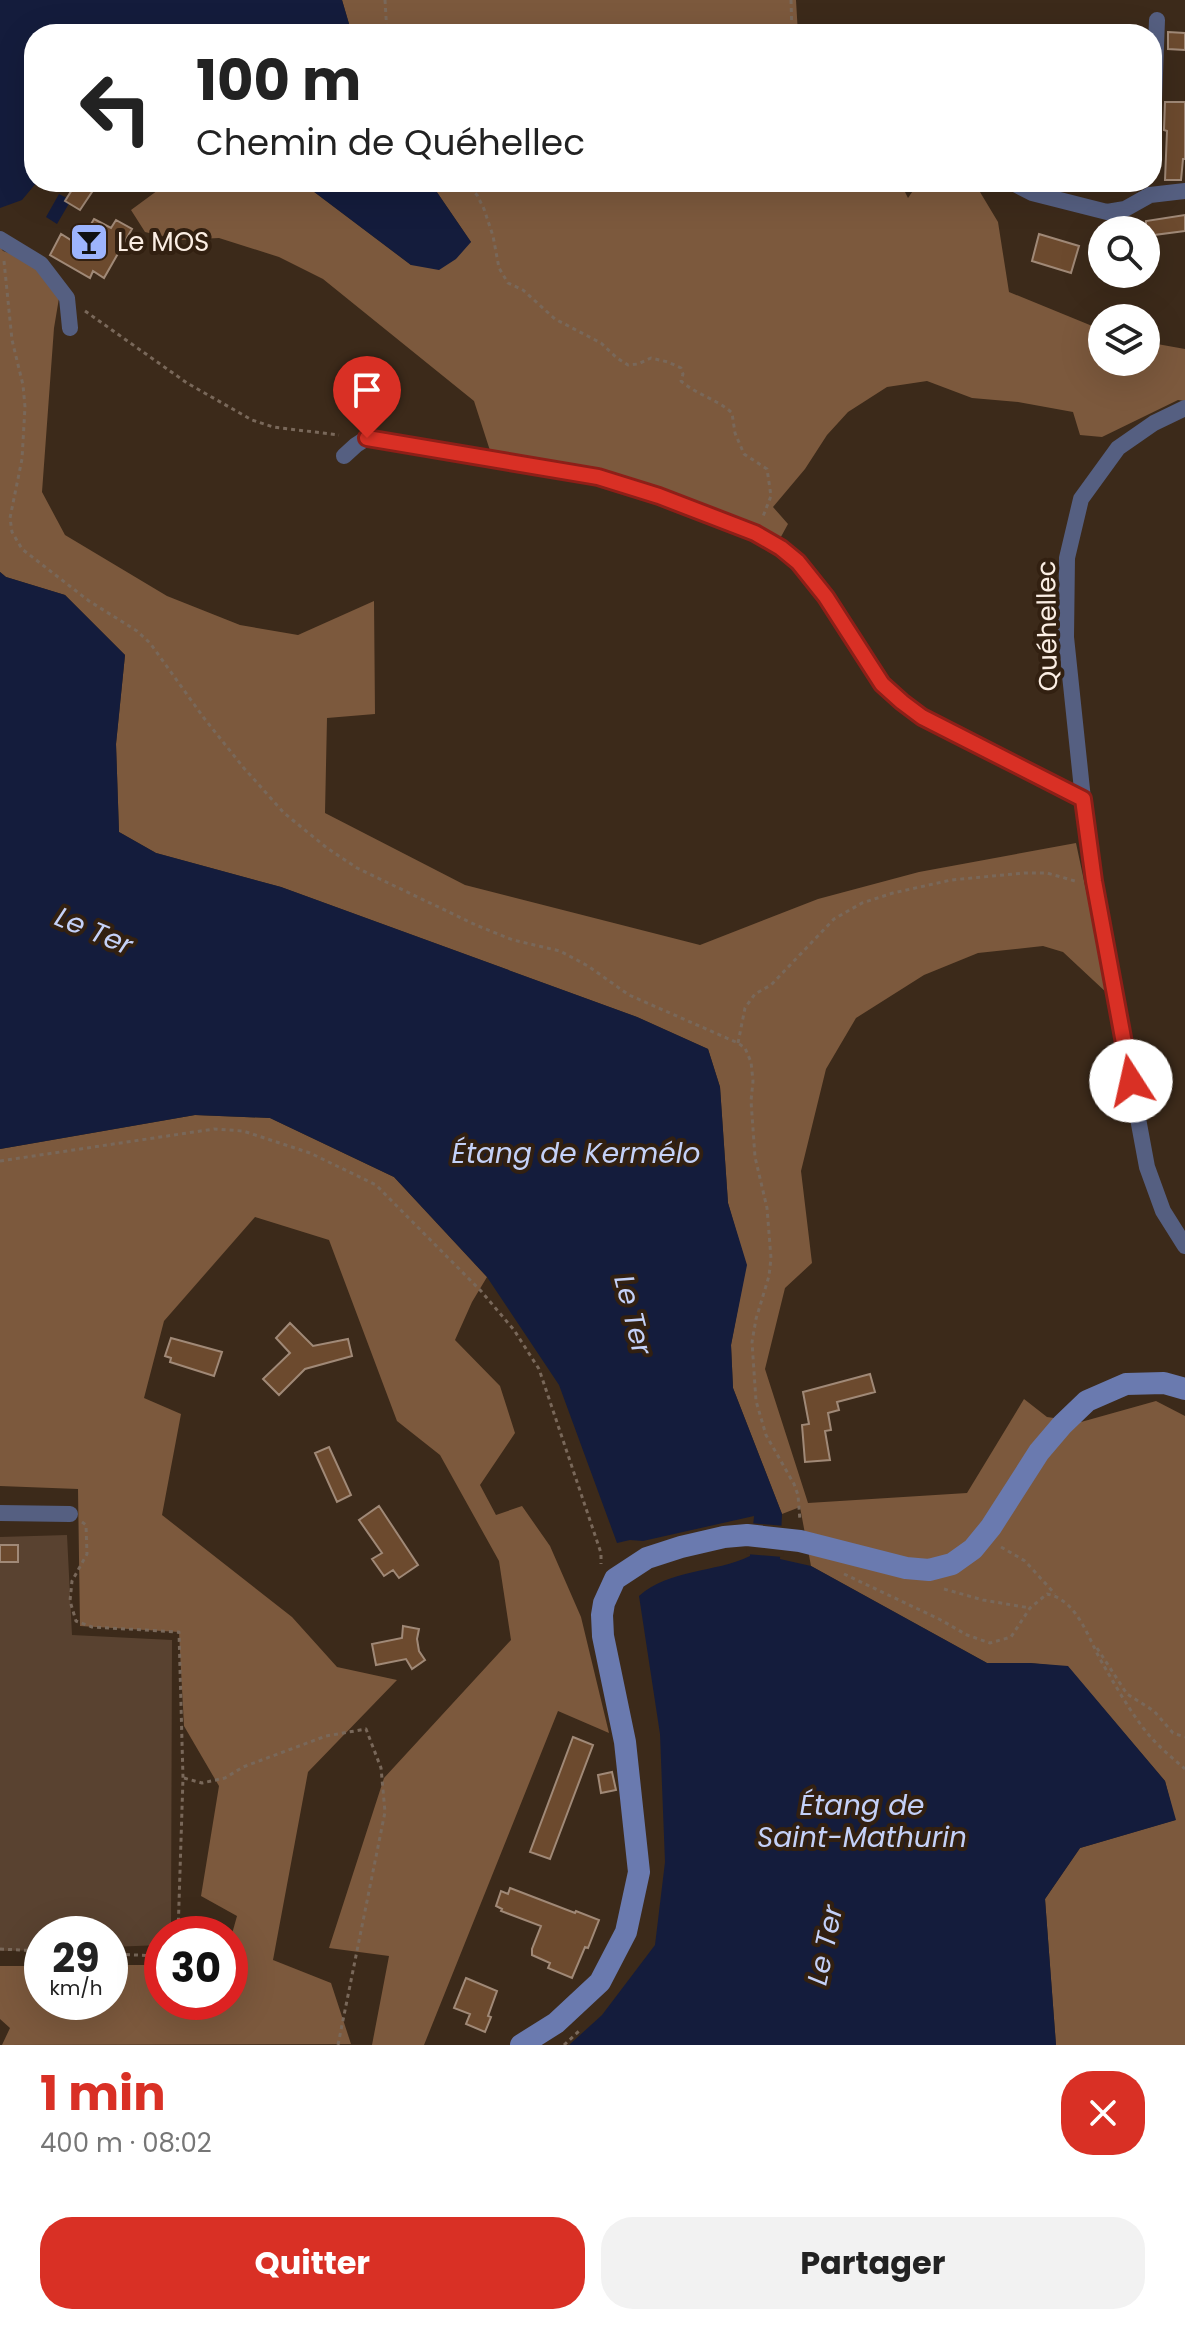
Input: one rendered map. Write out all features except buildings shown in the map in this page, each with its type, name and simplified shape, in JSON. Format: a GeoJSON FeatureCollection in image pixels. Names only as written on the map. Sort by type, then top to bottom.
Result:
{"type":"FeatureCollection","features":[{"type":"Feature","properties":{"kind":"street"},"geometry":{"type":"LineString","coordinates":[[1157,20],[1157,24]]}},
{"type":"Feature","properties":{"kind":"street"},"geometry":{"type":"LineString","coordinates":[[1162,189],[1185,191]]}},
{"type":"Feature","properties":{"kind":"street"},"geometry":{"type":"LineString","coordinates":[[1030,192],[1107,212],[1125,209],[1146,192]]}},
{"type":"Feature","properties":{"kind":"street"},"geometry":{"type":"LineString","coordinates":[[1,245],[41,264],[67,298],[70,328]]}},
{"type":"Feature","properties":{"kind":"street","name":"Quéhellec"},"geometry":{"type":"LineString","coordinates":[[1185,408],[1154,423],[1118,448],[1081,499],[1067,558],[1066,637],[1094,881],[1147,1167],[1163,1211],[1185,1246]]}},
{"type":"Feature","properties":{"kind":"street"},"geometry":{"type":"LineString","coordinates":[[344,456],[367,438],[598,477],[659,496],[755,533],[781,548],[814,580],[882,684],[902,702],[922,717],[1083,799]]}},
{"type":"Feature","properties":{"kind":"street"},"geometry":{"type":"LineString","coordinates":[[521,2045],[556,2023],[600,1982],[626,1932],[639,1872],[625,1742],[603,1636],[602,1615],[608,1591],[622,1573],[647,1558],[710,1540],[747,1535],[792,1539],[906,1568],[929,1570],[952,1564],[973,1549],[991,1527],[1039,1452],[1087,1401],[1126,1384],[1164,1383],[1185,1389]]}},
{"type":"Feature","properties":{"kind":"street"},"geometry":{"type":"LineString","coordinates":[[0,1513],[70,1514]]}},
{"type":"Feature","properties":{"kind":"path"},"geometry":{"type":"LineString","coordinates":[[385,0],[386,24]]}},
{"type":"Feature","properties":{"kind":"path"},"geometry":{"type":"LineString","coordinates":[[791,0],[792,24]]}},
{"type":"Feature","properties":{"kind":"path"},"geometry":{"type":"LineString","coordinates":[[474,192],[484,209],[499,268],[508,283],[523,290],[555,319],[601,343],[628,365],[651,358],[681,368],[681,381],[718,401],[732,413],[735,433],[744,454],[767,469],[770,482],[771,496],[755,533]]}},
{"type":"Feature","properties":{"kind":"path"},"geometry":{"type":"LineString","coordinates":[[1,245],[12,340],[25,407],[22,459],[10,518],[12,532],[22,549],[150,643],[243,767],[284,813],[327,848],[357,868],[422,901],[513,940],[560,951],[588,966],[629,995],[745,1048],[751,1062],[755,1157],[767,1208],[771,1258],[752,1342],[756,1401],[766,1435],[798,1495],[792,1539]]}},
{"type":"Feature","properties":{"kind":"path"},"geometry":{"type":"LineString","coordinates":[[67,298],[187,383],[252,420],[273,427],[367,438]]}},
{"type":"Feature","properties":{"kind":"path"},"geometry":{"type":"LineString","coordinates":[[738,1043],[745,1008],[755,994],[771,985],[834,919],[862,903],[951,880],[1047,873],[1078,882],[1094,881]]}},
{"type":"Feature","properties":{"kind":"path"},"geometry":{"type":"LineString","coordinates":[[0,1161],[214,1129],[243,1131],[310,1153],[376,1185],[481,1291],[514,1330],[539,1369],[601,1553],[601,1570]]}},
{"type":"Feature","properties":{"kind":"path"},"geometry":{"type":"LineString","coordinates":[[70,1514],[86,1525],[87,1554],[72,1581],[70,1601],[76,1621],[92,1627],[179,1632],[183,1778],[179,1916]]}},
{"type":"Feature","properties":{"kind":"path"},"geometry":{"type":"LineString","coordinates":[[981,1538],[1025,1561],[1075,1614],[1127,1694],[1154,1711],[1173,1733],[1185,1737]]}},
{"type":"Feature","properties":{"kind":"path"},"geometry":{"type":"LineString","coordinates":[[836,1571],[967,1635],[990,1643],[1011,1637],[1030,1608],[1047,1594],[1058,1597]]}},
{"type":"Feature","properties":{"kind":"path"},"geometry":{"type":"LineString","coordinates":[[944,1589],[1030,1608]]}},
{"type":"Feature","properties":{"kind":"path"},"geometry":{"type":"LineString","coordinates":[[1090,1638],[1139,1722],[1157,1745],[1185,1769]]}},
{"type":"Feature","properties":{"kind":"path"},"geometry":{"type":"LineString","coordinates":[[183,1778],[202,1783],[225,1778],[243,1767],[326,1736],[366,1729],[381,1768],[385,1812],[338,2045]]}},
{"type":"Feature","properties":{"kind":"path"},"geometry":{"type":"LineString","coordinates":[[0,1949],[24,1950]]}},
{"type":"Feature","properties":{"kind":"shaded area"},"geometry":{"type":"Polygon","coordinates":[[[342,0],[796,0],[797,24],[349,24],[342,0]]]}},
{"type":"Feature","properties":{"kind":"shaded area"},"geometry":{"type":"Polygon","coordinates":[[[155,192],[314,192],[411,265],[471,242],[437,192],[905,192],[908,198],[912,192],[980,192],[998,222],[1009,292],[1088,324],[1088,376],[1160,376],[1160,345],[1185,349],[1185,401],[1178,400],[1102,437],[1080,435],[1073,412],[972,398],[927,381],[887,387],[848,412],[773,507],[788,524],[777,544],[659,496],[494,463],[474,401],[323,279],[279,257],[219,238],[179,240],[145,232],[131,210],[155,192]]]}},
{"type":"Feature","properties":{"kind":"shaded area"},"geometry":{"type":"Polygon","coordinates":[[[0,247],[3,251],[41,264],[59,298],[42,492],[65,535],[167,596],[240,625],[298,635],[374,601],[375,714],[327,718],[325,813],[465,885],[700,945],[818,899],[919,872],[1076,843],[1108,994],[1063,952],[1043,946],[978,953],[924,975],[856,1018],[826,1069],[801,1171],[812,1263],[785,1288],[765,1369],[808,1503],[967,1493],[1024,1399],[1047,1417],[1081,1422],[1156,1401],[1185,1416],[1185,2045],[1056,2045],[1045,1899],[1080,1848],[1175,1820],[1165,1781],[1068,1667],[987,1663],[811,1566],[800,1507],[782,1514],[733,1388],[731,1345],[746,1265],[728,1203],[720,1087],[708,1049],[637,1017],[281,887],[156,853],[119,832],[116,744],[125,655],[65,595],[6,577],[0,572],[0,247]]]}},
{"type":"Feature","properties":{"kind":"shaded area"},"geometry":{"type":"Polygon","coordinates":[[[195,1115],[270,1118],[394,1177],[487,1277],[455,1340],[500,1386],[515,1433],[480,1485],[496,1515],[522,1506],[550,1546],[581,1617],[609,1733],[558,1711],[424,2045],[372,2045],[389,1956],[329,1948],[384,1778],[511,1640],[499,1561],[440,1455],[397,1421],[329,1240],[255,1217],[164,1321],[144,1398],[181,1414],[162,1515],[292,1617],[337,1667],[397,1680],[308,1772],[273,1960],[331,1983],[351,2044],[2,2045],[10,2028],[0,2019],[0,1966],[24,1966],[24,2020],[128,2020],[128,1965],[144,1965],[144,2020],[248,2020],[248,1916],[237,1916],[201,1896],[219,1786],[184,1726],[179,1632],[80,1626],[78,1489],[0,1486],[0,1149],[195,1115]]]}},
{"type":"Feature","properties":{"kind":"shaded area"},"geometry":{"type":"Polygon","coordinates":[[[67,1535],[72,1635],[172,1640],[171,1916],[144,1916],[144,1946],[128,1946],[128,1916],[24,1916],[24,1950],[0,1951],[0,1537],[67,1535]]]}},
{"type":"Feature","properties":{"kind":"water"},"geometry":{"type":"Polygon","coordinates":[[[0,0],[342,0],[349,24],[24,24],[24,192],[29,192],[22,200],[0,208],[0,0]]]}},
{"type":"Feature","properties":{"kind":"water"},"geometry":{"type":"Polygon","coordinates":[[[314,192],[437,192],[471,242],[456,259],[439,270],[411,265],[314,192]]]}},
{"type":"Feature","properties":{"kind":"water"},"geometry":{"type":"Polygon","coordinates":[[[59,194],[71,200],[57,224],[46,217],[59,194]]]}},
{"type":"Feature","properties":{"kind":"water"},"geometry":{"type":"Polygon","coordinates":[[[0,572],[6,577],[65,595],[125,655],[116,744],[119,832],[156,853],[281,887],[637,1017],[708,1049],[720,1087],[728,1203],[747,1265],[731,1345],[733,1388],[782,1514],[780,1559],[811,1566],[987,1663],[1068,1666],[1165,1781],[1176,1820],[1080,1848],[1045,1899],[1056,2045],[569,2045],[602,2015],[655,1945],[665,1862],[660,1734],[639,1596],[664,1581],[750,1556],[754,1516],[643,1541],[617,1543],[559,1385],[487,1277],[394,1177],[270,1118],[195,1115],[0,1149],[0,572]]]}},
{"type":"Feature","properties":{"kind":"pier"},"geometry":{"type":"Polygon","coordinates":[[[749,1523],[785,1526],[783,1557],[746,1554],[749,1523]]]}},
{"type":"Feature","properties":{"kind":"place","name":"Le MOS"},"geometry":{"type":"Point","coordinates":[89,242]}},
{"type":"Feature","properties":{"kind":"route"},"geometry":{"type":"LineString","coordinates":[[367,438],[598,477],[659,496],[755,533],[781,548],[814,580],[882,684],[902,702],[922,717],[1083,799],[1094,881],[1131,1081]]}},
{"type":"Feature","properties":{"kind":"water label","name":"Le Ter"},"geometry":{"type":"Point","coordinates":[94,931]}},
{"type":"Feature","properties":{"kind":"water label","name":"Étang de Kermélo"},"geometry":{"type":"Point","coordinates":[576,1153]}},
{"type":"Feature","properties":{"kind":"water label","name":"Le Ter"},"geometry":{"type":"Point","coordinates":[633,1315]}},
{"type":"Feature","properties":{"kind":"water label","name":"Étang de Saint-Mathurin"},"geometry":{"type":"Point","coordinates":[862,1821]}},
{"type":"Feature","properties":{"kind":"water label","name":"Le Ter"},"geometry":{"type":"Point","coordinates":[825,1945]}}]}
